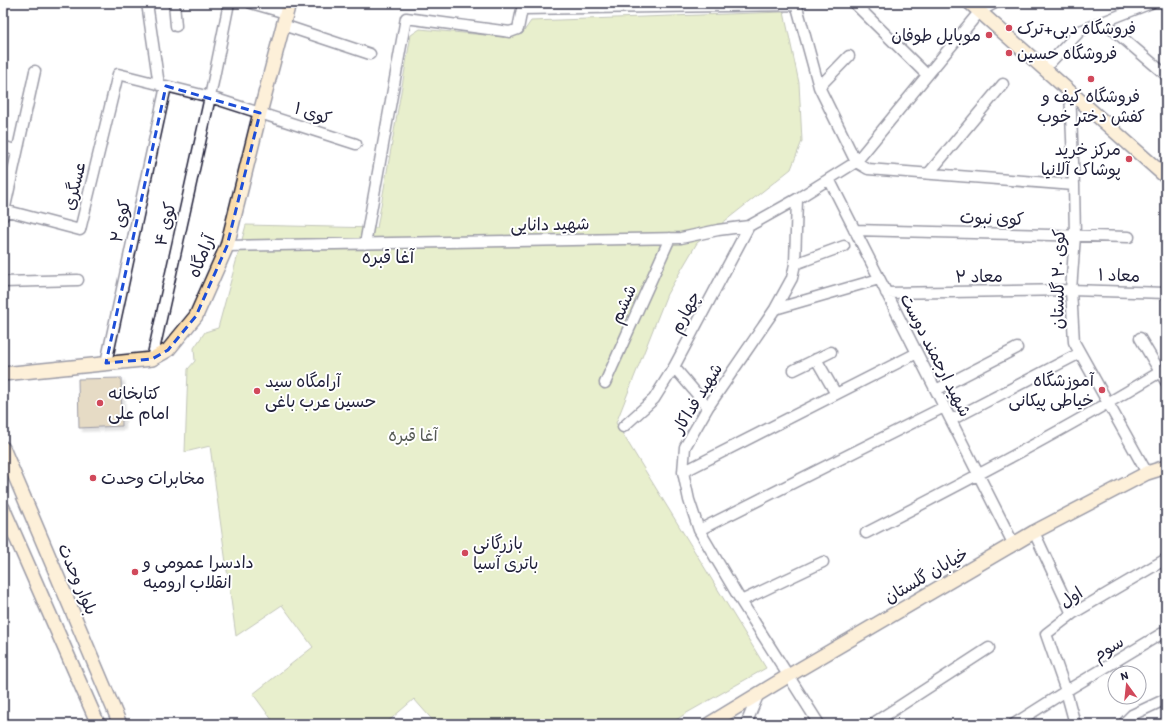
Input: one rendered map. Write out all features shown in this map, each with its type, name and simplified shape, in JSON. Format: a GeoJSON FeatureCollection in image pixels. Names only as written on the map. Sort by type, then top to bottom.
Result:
{"type":"FeatureCollection","features":[{"type":"Feature","properties":{"kind":"main road"},"geometry":{"type":"LineString","coordinates":[[975,7],[1166,177]]}},
{"type":"Feature","properties":{"kind":"main road","name":"آرامگاه"},"geometry":{"type":"LineString","coordinates":[[3,374],[152,359],[168,350],[196,316],[227,246],[286,14]]}},
{"type":"Feature","properties":{"kind":"main road","name":"بلوار وحدت"},"geometry":{"type":"LineString","coordinates":[[3,448],[120,724]]}},
{"type":"Feature","properties":{"kind":"main road","name":"خیابان گلستان"},"geometry":{"type":"LineString","coordinates":[[709,724],[759,693],[1034,532],[1147,473],[1166,467]]}},
{"type":"Feature","properties":{"kind":"main road"},"geometry":{"type":"LineString","coordinates":[[3,508],[98,724]]}},
{"type":"Feature","properties":{"kind":"street"},"geometry":{"type":"LineString","coordinates":[[147,3],[162,85]]}},
{"type":"Feature","properties":{"kind":"street"},"geometry":{"type":"LineString","coordinates":[[174,3],[176,26]]}},
{"type":"Feature","properties":{"kind":"street","name":"کوی ۴"},"geometry":{"type":"LineString","coordinates":[[152,359],[210,97],[229,3]]}},
{"type":"Feature","properties":{"kind":"street"},"geometry":{"type":"LineString","coordinates":[[251,3],[286,14],[370,54]]}},
{"type":"Feature","properties":{"kind":"street"},"geometry":{"type":"LineString","coordinates":[[854,3],[927,75]]}},
{"type":"Feature","properties":{"kind":"street"},"geometry":{"type":"LineString","coordinates":[[975,7],[995,3]]}},
{"type":"Feature","properties":{"kind":"street"},"geometry":{"type":"LineString","coordinates":[[1044,69],[1080,31],[1151,3]]}},
{"type":"Feature","properties":{"kind":"street"},"geometry":{"type":"LineString","coordinates":[[365,244],[406,18],[510,32],[518,29],[523,6],[797,4],[819,87],[856,162],[868,169],[1074,185]]}},
{"type":"Feature","properties":{"kind":"street","name":"شهید دانایی"},"geometry":{"type":"LineString","coordinates":[[227,246],[681,238],[718,230],[750,226],[856,162],[927,75],[975,7]]}},
{"type":"Feature","properties":{"kind":"street"},"geometry":{"type":"LineString","coordinates":[[1104,22],[1166,75]]}},
{"type":"Feature","properties":{"kind":"street"},"geometry":{"type":"LineString","coordinates":[[819,87],[849,56]]}},
{"type":"Feature","properties":{"kind":"street"},"geometry":{"type":"LineString","coordinates":[[4,213],[35,71]]}},
{"type":"Feature","properties":{"kind":"street","name":"کوی ۱"},"geometry":{"type":"LineString","coordinates":[[118,74],[210,97],[356,144]]}},
{"type":"Feature","properties":{"kind":"street","name":"عسگری"},"geometry":{"type":"LineString","coordinates":[[4,213],[80,230],[118,74]]}},
{"type":"Feature","properties":{"kind":"street"},"geometry":{"type":"LineString","coordinates":[[929,173],[1003,84]]}},
{"type":"Feature","properties":{"kind":"street","name":"کوی ۲"},"geometry":{"type":"LineString","coordinates":[[106,363],[162,85]]}},
{"type":"Feature","properties":{"kind":"street","name":"کوی ۲۰ گلستان"},"geometry":{"type":"LineString","coordinates":[[1070,91],[1075,236],[1072,290],[1074,342],[1147,473]]}},
{"type":"Feature","properties":{"kind":"street"},"geometry":{"type":"LineString","coordinates":[[3,146],[17,151]]}},
{"type":"Feature","properties":{"kind":"street","name":"شهید ارجمند دوست"},"geometry":{"type":"LineString","coordinates":[[829,179],[1014,545]]}},
{"type":"Feature","properties":{"kind":"street","name":"شهید فداکار"},"geometry":{"type":"LineString","coordinates":[[797,199],[795,264],[792,278],[775,309],[708,407],[685,447],[683,472],[689,500],[699,530],[819,724]]}},
{"type":"Feature","properties":{"kind":"street","name":"چهارم"},"geometry":{"type":"LineString","coordinates":[[623,427],[654,399],[674,367],[750,226]]}},
{"type":"Feature","properties":{"kind":"street","name":"کوی نبوت"},"geometry":{"type":"LineString","coordinates":[[854,230],[1130,237]]}},
{"type":"Feature","properties":{"kind":"street","name":"ششم"},"geometry":{"type":"LineString","coordinates":[[605,383],[670,238]]}},
{"type":"Feature","properties":{"kind":"street"},"geometry":{"type":"LineString","coordinates":[[795,264],[844,246]]}},
{"type":"Feature","properties":{"kind":"street"},"geometry":{"type":"LineString","coordinates":[[775,309],[879,279]]}},
{"type":"Feature","properties":{"kind":"street"},"geometry":{"type":"LineString","coordinates":[[3,282],[78,280]]}},
{"type":"Feature","properties":{"kind":"street","name":"معاد ۱"},"geometry":{"type":"LineString","coordinates":[[1072,290],[1166,292]]}},
{"type":"Feature","properties":{"kind":"street","name":"معاد ۲"},"geometry":{"type":"LineString","coordinates":[[886,293],[1072,290]]}},
{"type":"Feature","properties":{"kind":"street"},"geometry":{"type":"LineString","coordinates":[[1140,338],[1166,382]]}},
{"type":"Feature","properties":{"kind":"street"},"geometry":{"type":"LineString","coordinates":[[936,390],[1017,348]]}},
{"type":"Feature","properties":{"kind":"street"},"geometry":{"type":"LineString","coordinates":[[794,370],[831,352]]}},
{"type":"Feature","properties":{"kind":"street"},"geometry":{"type":"LineString","coordinates":[[683,472],[917,353]]}},
{"type":"Feature","properties":{"kind":"street"},"geometry":{"type":"LineString","coordinates":[[951,420],[1080,353]]}},
{"type":"Feature","properties":{"kind":"street"},"geometry":{"type":"LineString","coordinates":[[816,359],[836,394]]}},
{"type":"Feature","properties":{"kind":"street"},"geometry":{"type":"LineString","coordinates":[[674,367],[708,407]]}},
{"type":"Feature","properties":{"kind":"street"},"geometry":{"type":"LineString","coordinates":[[866,534],[979,475],[1108,404],[1160,372]]}},
{"type":"Feature","properties":{"kind":"street"},"geometry":{"type":"LineString","coordinates":[[699,530],[944,407]]}},
{"type":"Feature","properties":{"kind":"street"},"geometry":{"type":"LineString","coordinates":[[1034,532],[1072,614]]}},
{"type":"Feature","properties":{"kind":"street","name":"اول"},"geometry":{"type":"LineString","coordinates":[[1066,691],[1046,634],[1072,614],[1166,559]]}},
{"type":"Feature","properties":{"kind":"street"},"geometry":{"type":"LineString","coordinates":[[741,600],[823,562]]}},
{"type":"Feature","properties":{"kind":"street","name":"سوم"},"geometry":{"type":"LineString","coordinates":[[1014,724],[1166,631]]}},
{"type":"Feature","properties":{"kind":"street"},"geometry":{"type":"LineString","coordinates":[[872,724],[989,648]]}},
{"type":"Feature","properties":{"kind":"street"},"geometry":{"type":"LineString","coordinates":[[1066,691],[1075,724]]}},
{"type":"Feature","properties":{"kind":"street"},"geometry":{"type":"LineString","coordinates":[[746,724],[759,693]]}},
{"type":"Feature","properties":{"kind":"street"},"geometry":{"type":"LineString","coordinates":[[1123,724],[1135,720],[1166,699]]}},
{"type":"Feature","properties":{"kind":"highlighted area"},"geometry":{"type":"Polygon","coordinates":[[[166,86],[260,113],[227,246],[196,316],[168,350],[152,359],[106,363],[166,86]]]}},
{"type":"Feature","properties":{"kind":"green space","name":"آغا قبره"},"geometry":{"type":"Polygon","coordinates":[[[784,12],[799,83],[802,141],[791,169],[697,243],[667,294],[616,423],[766,668],[670,724],[436,724],[414,699],[385,724],[275,724],[253,694],[313,647],[282,605],[236,636],[210,446],[185,452],[188,369],[195,361],[194,348],[205,332],[218,328],[246,225],[377,228],[411,35],[420,29],[506,37],[522,34],[531,21],[784,12]]]}},
{"type":"Feature","properties":{"kind":"building","name":"کتابخانه امام علی"},"geometry":{"type":"Polygon","coordinates":[[[121,378],[122,426],[79,428],[78,379],[121,378]]]}},
{"type":"Feature","properties":{"kind":"place","name":"فروشگاه دبی+ترک"},"geometry":{"type":"Point","coordinates":[1009,28]}},
{"type":"Feature","properties":{"kind":"place","name":"موبایل طوفان"},"geometry":{"type":"Point","coordinates":[989,35]}},
{"type":"Feature","properties":{"kind":"place","name":"فروشگاه حسین"},"geometry":{"type":"Point","coordinates":[1009,53]}},
{"type":"Feature","properties":{"kind":"place","name":"فروشگاه کیف و کفش دختر خوب"},"geometry":{"type":"Point","coordinates":[1091,79]}},
{"type":"Feature","properties":{"kind":"place","name":"مرکز خرید پوشاک آلانیا"},"geometry":{"type":"Point","coordinates":[1129,159]}},
{"type":"Feature","properties":{"kind":"place","name":"آموزشگاه خیاطی پیکانی"},"geometry":{"type":"Point","coordinates":[1102,390]}},
{"type":"Feature","properties":{"kind":"place","name":"آرامگاه سید حسین عرب باغی"},"geometry":{"type":"Point","coordinates":[257,391]}},
{"type":"Feature","properties":{"kind":"place","name":"کتابخانه امام علی"},"geometry":{"type":"Point","coordinates":[100,403]}},
{"type":"Feature","properties":{"kind":"place","name":"مخابرات وحدت"},"geometry":{"type":"Point","coordinates":[93,478]}},
{"type":"Feature","properties":{"kind":"place","name":"بازرگانی باتری آسیا"},"geometry":{"type":"Point","coordinates":[465,553]}},
{"type":"Feature","properties":{"kind":"place","name":"دادسرا عمومی و انقلاب ارومیه"},"geometry":{"type":"Point","coordinates":[135,572]}},
{"type":"Feature","properties":{"kind":"district","name":"آغا قبره"},"geometry":{"type":"Point","coordinates":[388,257]}}]}
